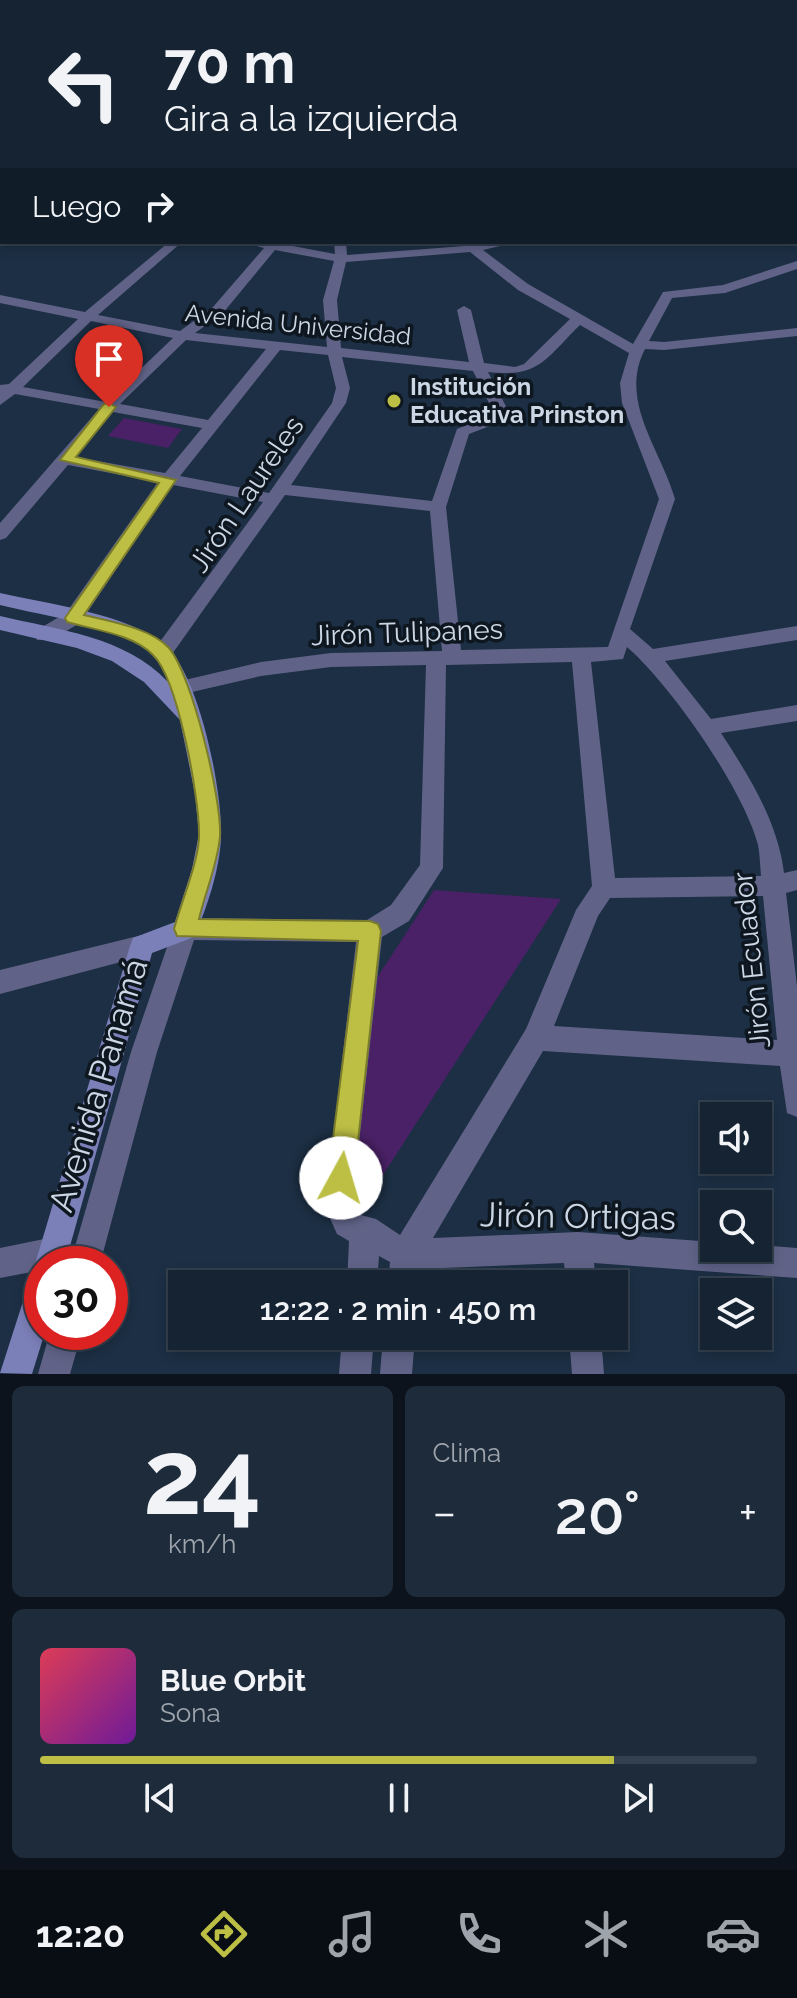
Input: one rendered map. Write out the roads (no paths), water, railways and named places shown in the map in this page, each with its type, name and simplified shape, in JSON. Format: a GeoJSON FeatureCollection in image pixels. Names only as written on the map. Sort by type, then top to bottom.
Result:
{"type":"FeatureCollection","features":[{"type":"Feature","properties":{"kind":"street"},"geometry":{"type":"LineString","coordinates":[[100,0],[124,0]]}},
{"type":"Feature","properties":{"kind":"street"},"geometry":{"type":"LineString","coordinates":[[0,401],[6,388],[174,244]]}},
{"type":"Feature","properties":{"kind":"street"},"geometry":{"type":"LineString","coordinates":[[260,244],[341,259],[474,249],[500,244]]}},
{"type":"Feature","properties":{"kind":"street","name":"Jirón Laureles"},"geometry":{"type":"LineString","coordinates":[[163,652],[210,594],[274,493],[339,403],[343,388],[334,353],[330,300],[341,259],[340,244]]}},
{"type":"Feature","properties":{"kind":"street"},"geometry":{"type":"LineString","coordinates":[[0,534],[67,460],[109,407],[183,336],[218,310],[272,246]]}},
{"type":"Feature","properties":{"kind":"street"},"geometry":{"type":"LineString","coordinates":[[474,249],[523,287],[578,319],[637,347],[797,332]]}},
{"type":"Feature","properties":{"kind":"street"},"geometry":{"type":"LineString","coordinates":[[620,631],[667,499],[629,409],[624,387],[637,347],[661,302],[671,294],[753,282],[797,265]]}},
{"type":"Feature","properties":{"kind":"street","name":"Avenida Universidad"},"geometry":{"type":"LineString","coordinates":[[0,299],[183,336],[334,353],[477,364],[516,371],[529,367],[578,319]]}},
{"type":"Feature","properties":{"kind":"street"},"geometry":{"type":"LineString","coordinates":[[185,929],[370,931],[400,913],[431,868],[444,656],[438,507],[462,432],[469,425],[498,419],[502,414],[477,364],[464,310]]}},
{"type":"Feature","properties":{"kind":"street"},"geometry":{"type":"LineString","coordinates":[[44,635],[73,618],[168,480],[275,347]]}},
{"type":"Feature","properties":{"kind":"street"},"geometry":{"type":"LineString","coordinates":[[6,388],[210,425]]}},
{"type":"Feature","properties":{"kind":"street"},"geometry":{"type":"LineString","coordinates":[[67,460],[168,480],[438,507]]}},
{"type":"Feature","properties":{"kind":"street"},"geometry":{"type":"LineString","coordinates":[[0,599],[108,626],[163,652]]}},
{"type":"Feature","properties":{"kind":"street","name":"Avenida Panamá"},"geometry":{"type":"LineString","coordinates":[[0,623],[107,649],[125,658],[152,677],[190,720]]}},
{"type":"Feature","properties":{"kind":"street","name":"Jirón Ecuador"},"geometry":{"type":"LineString","coordinates":[[620,631],[652,656],[704,728],[755,809],[785,883],[797,1103]]}},
{"type":"Feature","properties":{"kind":"street","name":"Jirón Tulipanes"},"geometry":{"type":"LineString","coordinates":[[179,688],[261,669],[331,660],[616,654],[620,631]]}},
{"type":"Feature","properties":{"kind":"street"},"geometry":{"type":"LineString","coordinates":[[652,656],[797,633]]}},
{"type":"Feature","properties":{"kind":"street","name":"Avenida Panamá"},"geometry":{"type":"LineString","coordinates":[[90,1246],[144,1052],[185,929],[210,836],[199,753],[179,688],[163,652]]}},
{"type":"Feature","properties":{"kind":"street"},"geometry":{"type":"LineString","coordinates":[[370,931],[340,1207],[347,1224],[365,1230],[405,1269],[536,1038],[588,910],[604,888],[581,657]]}},
{"type":"Feature","properties":{"kind":"street"},"geometry":{"type":"LineString","coordinates":[[704,728],[797,713]]}},
{"type":"Feature","properties":{"kind":"street"},"geometry":{"type":"LineString","coordinates":[[604,888],[785,883]]}},
{"type":"Feature","properties":{"kind":"street","name":"Avenida Panamá"},"geometry":{"type":"LineString","coordinates":[[55,1246],[142,946],[185,929]]}},
{"type":"Feature","properties":{"kind":"street"},"geometry":{"type":"LineString","coordinates":[[0,982],[142,946]]}},
{"type":"Feature","properties":{"kind":"street"},"geometry":{"type":"LineString","coordinates":[[536,1038],[792,1054]]}},
{"type":"Feature","properties":{"kind":"street"},"geometry":{"type":"LineString","coordinates":[[363,1270],[365,1230]]}},
{"type":"Feature","properties":{"kind":"street"},"geometry":{"type":"LineString","coordinates":[[578,1247],[580,1270]]}},
{"type":"Feature","properties":{"kind":"street","name":"Jirón Ortigas"},"geometry":{"type":"LineString","coordinates":[[405,1269],[578,1247],[797,1263]]}},
{"type":"Feature","properties":{"kind":"street"},"geometry":{"type":"LineString","coordinates":[[0,1263],[24,1261]]}},
{"type":"Feature","properties":{"kind":"street"},"geometry":{"type":"LineString","coordinates":[[16,1374],[24,1348]]}},
{"type":"Feature","properties":{"kind":"street"},"geometry":{"type":"LineString","coordinates":[[54,1374],[61,1350]]}},
{"type":"Feature","properties":{"kind":"street"},"geometry":{"type":"LineString","coordinates":[[355,1374],[357,1350]]}},
{"type":"Feature","properties":{"kind":"street"},"geometry":{"type":"LineString","coordinates":[[396,1374],[398,1350]]}},
{"type":"Feature","properties":{"kind":"street"},"geometry":{"type":"LineString","coordinates":[[586,1350],[588,1374]]}},
{"type":"Feature","properties":{"kind":"place","name":"Institución Educativa Prinston"},"geometry":{"type":"Point","coordinates":[394,401]}}]}
